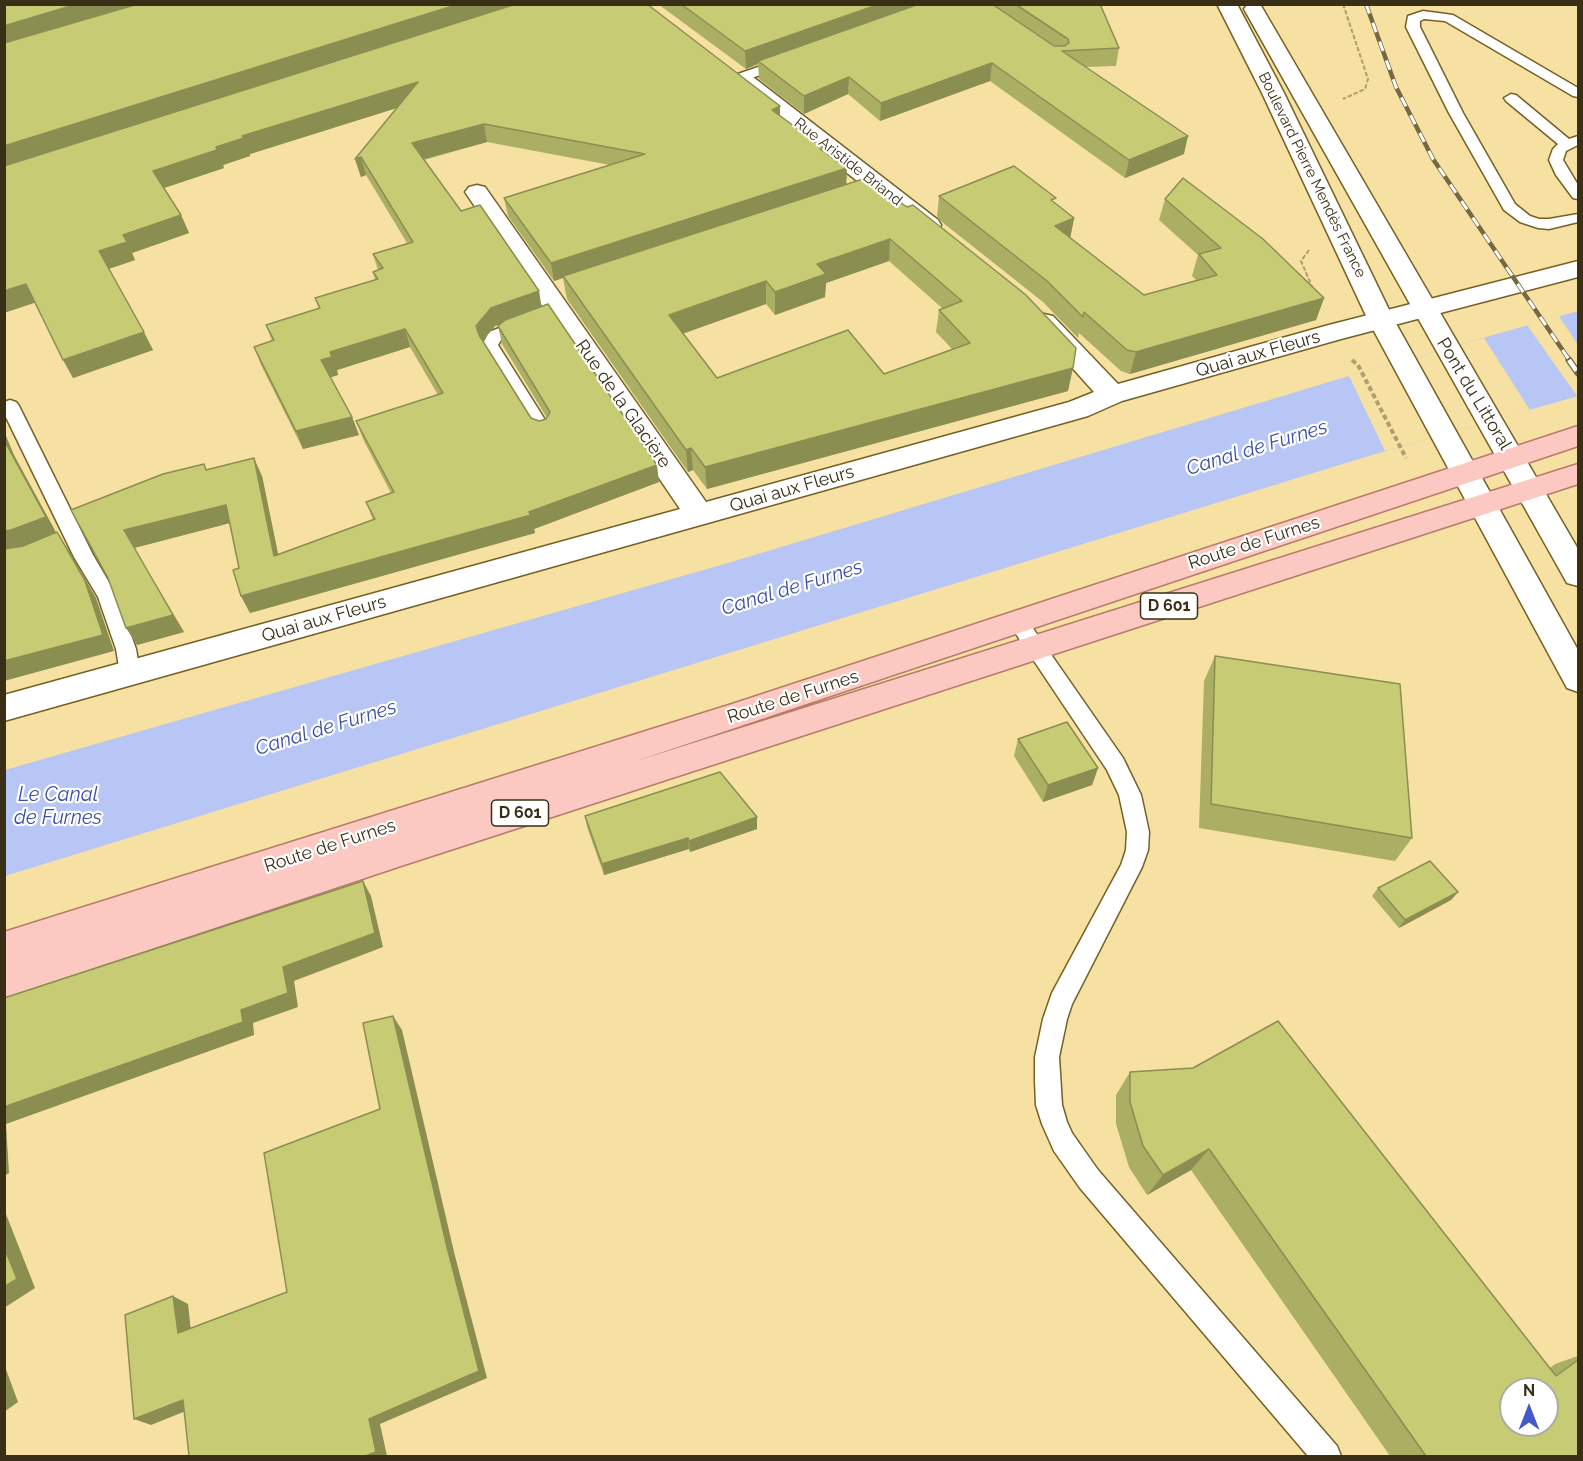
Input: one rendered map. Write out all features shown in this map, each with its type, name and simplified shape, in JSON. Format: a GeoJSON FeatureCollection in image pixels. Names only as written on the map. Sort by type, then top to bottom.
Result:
{"type":"FeatureCollection","features":[{"type":"Feature","properties":{"kind":"main road","name":"Route de Furnes"},"geometry":{"type":"LineString","coordinates":[[4,981],[404,850],[1027,635],[1463,473],[1578,436]]}},
{"type":"Feature","properties":{"kind":"main road","name":"Route de Furnes"},"geometry":{"type":"LineString","coordinates":[[4,949],[732,717],[1484,506],[1578,474]]}},
{"type":"Feature","properties":{"kind":"street","name":"Boulevard Pierre Mendès France"},"geometry":{"type":"LineString","coordinates":[[1227,4],[1273,93],[1381,320],[1463,473]]}},
{"type":"Feature","properties":{"kind":"street","name":"Boulevard Pierre Mendès France"},"geometry":{"type":"LineString","coordinates":[[1252,4],[1430,320]]}},
{"type":"Feature","properties":{"kind":"street","name":"Rue Aristide Briand"},"geometry":{"type":"LineString","coordinates":[[731,71],[945,238]]}},
{"type":"Feature","properties":{"kind":"street"},"geometry":{"type":"LineString","coordinates":[[854,194],[879,186]]}},
{"type":"Feature","properties":{"kind":"street","name":"Rue de la Glacière"},"geometry":{"type":"LineString","coordinates":[[477,192],[559,297],[699,514]]}},
{"type":"Feature","properties":{"kind":"street","name":"Quai aux Fleurs"},"geometry":{"type":"LineString","coordinates":[[4,708],[1077,409],[1112,395],[1381,320],[1430,320],[1578,269]]}},
{"type":"Feature","properties":{"kind":"street"},"geometry":{"type":"LineString","coordinates":[[1026,304],[1112,395]]}},
{"type":"Feature","properties":{"kind":"street","name":"Pont du Littoral"},"geometry":{"type":"LineString","coordinates":[[1430,320],[1578,575]]}},
{"type":"Feature","properties":{"kind":"street"},"geometry":{"type":"LineString","coordinates":[[1463,473],[1484,506],[1578,679]]}},
{"type":"Feature","properties":{"kind":"lane"},"geometry":{"type":"LineString","coordinates":[[1578,93],[1448,18],[1423,15],[1413,19],[1413,27],[1456,113],[1509,207],[1525,219],[1538,223],[1549,224],[1578,218]]}},
{"type":"Feature","properties":{"kind":"lane","name":"Rue Aristide Briand"},"geometry":{"type":"LineString","coordinates":[[731,71],[796,58]]}},
{"type":"Feature","properties":{"kind":"lane"},"geometry":{"type":"LineString","coordinates":[[1511,98],[1573,142],[1560,149],[1556,160],[1563,175],[1578,195]]}},
{"type":"Feature","properties":{"kind":"lane"},"geometry":{"type":"LineString","coordinates":[[543,431],[490,348],[490,343],[502,332],[559,297]]}},
{"type":"Feature","properties":{"kind":"lane"},"geometry":{"type":"LineString","coordinates":[[10,406],[115,615],[130,673]]}},
{"type":"Feature","properties":{"kind":"lane"},"geometry":{"type":"LineString","coordinates":[[55,544],[74,537]]}},
{"type":"Feature","properties":{"kind":"lane"},"geometry":{"type":"LineString","coordinates":[[1027,635],[1115,764],[1130,795],[1138,832],[1137,850],[1131,867],[1060,1001],[1047,1057],[1049,1106],[1055,1124],[1063,1142],[1089,1179],[1327,1456]]}},
{"type":"Feature","properties":{"kind":"path"},"geometry":{"type":"LineString","coordinates":[[1343,4],[1368,79],[1365,89],[1338,100],[1344,108]]}},
{"type":"Feature","properties":{"kind":"path"},"geometry":{"type":"LineString","coordinates":[[1358,365],[1402,447]]}},
{"type":"Feature","properties":{"kind":"water","name":"Le Canal de Furnes"},"geometry":{"type":"Polygon","coordinates":[[[1578,311],[1578,396],[1372,455],[5,876],[5,770],[728,563],[1349,376],[1578,311]]]}},
{"type":"Feature","properties":{"kind":"pier"},"geometry":{"type":"Polygon","coordinates":[[[1559,316],[1578,345],[1577,396],[1527,325],[1559,316]]]}},
{"type":"Feature","properties":{"kind":"pier"},"geometry":{"type":"Polygon","coordinates":[[[1484,338],[1530,410],[1385,451],[1349,376],[1484,338]]]}},
{"type":"Feature","properties":{"kind":"building"},"geometry":{"type":"Polygon","coordinates":[[[4,4],[77,4],[4,26],[4,4]]]}},
{"type":"Feature","properties":{"kind":"building"},"geometry":{"type":"Polygon","coordinates":[[[138,4],[459,4],[4,146],[4,43],[138,4]]]}},
{"type":"Feature","properties":{"kind":"building"},"geometry":{"type":"Polygon","coordinates":[[[516,4],[647,4],[780,106],[772,110],[847,168],[551,263],[504,198],[645,154],[484,124],[412,143],[461,211],[480,205],[539,291],[491,308],[476,326],[479,335],[531,418],[539,421],[546,419],[550,412],[498,326],[505,320],[548,304],[657,465],[529,512],[531,515],[241,596],[233,570],[239,568],[226,505],[124,530],[173,615],[126,628],[108,578],[71,510],[163,474],[204,464],[206,470],[254,458],[274,556],[375,519],[366,502],[394,492],[356,421],[443,393],[405,329],[330,352],[332,357],[321,360],[352,417],[296,431],[254,347],[274,340],[266,325],[320,308],[315,298],[378,279],[373,272],[383,268],[373,254],[413,242],[361,157],[355,159],[418,82],[242,136],[244,138],[216,147],[217,150],[153,171],[181,215],[123,235],[127,242],[99,251],[144,332],[63,360],[26,284],[4,291],[4,166],[516,4]]]}},
{"type":"Feature","properties":{"kind":"building"},"geometry":{"type":"Polygon","coordinates":[[[681,4],[880,4],[745,51],[681,4]]]}},
{"type":"Feature","properties":{"kind":"building"},"geometry":{"type":"Polygon","coordinates":[[[919,4],[992,4],[1054,46],[1065,46],[1069,43],[1068,39],[1015,4],[1100,4],[1119,48],[1062,51],[1188,136],[1129,160],[992,63],[881,103],[849,77],[804,96],[758,61],[919,4]]]}},
{"type":"Feature","properties":{"kind":"building"},"geometry":{"type":"Polygon","coordinates":[[[1014,166],[1056,198],[1051,200],[1074,218],[1055,226],[1144,295],[1217,275],[1199,254],[1221,248],[1165,199],[1183,178],[1263,239],[1324,298],[1136,352],[1127,350],[1084,312],[1083,317],[1047,281],[939,196],[1014,166]]]}},
{"type":"Feature","properties":{"kind":"building"},"geometry":{"type":"Polygon","coordinates":[[[866,178],[907,207],[913,205],[1026,295],[1076,348],[1073,368],[705,467],[691,448],[686,450],[563,276],[866,178]],[[890,239],[817,264],[826,274],[775,292],[766,281],[669,315],[717,378],[848,330],[884,374],[970,343],[939,310],[962,301],[890,239]]]}},
{"type":"Feature","properties":{"kind":"building"},"geometry":{"type":"Polygon","coordinates":[[[4,440],[46,517],[4,531],[4,440]]]}},
{"type":"Feature","properties":{"kind":"building"},"geometry":{"type":"Polygon","coordinates":[[[57,532],[85,581],[103,635],[4,661],[4,549],[23,546],[57,532]]]}},
{"type":"Feature","properties":{"kind":"building"},"geometry":{"type":"Polygon","coordinates":[[[1215,656],[1400,684],[1412,838],[1211,804],[1215,656]]]}},
{"type":"Feature","properties":{"kind":"building"},"geometry":{"type":"Polygon","coordinates":[[[1067,722],[1098,768],[1048,785],[1018,739],[1067,722]]]}},
{"type":"Feature","properties":{"kind":"building"},"geometry":{"type":"Polygon","coordinates":[[[720,772],[757,817],[689,841],[688,838],[602,864],[585,816],[720,772]]]}},
{"type":"Feature","properties":{"kind":"building"},"geometry":{"type":"Polygon","coordinates":[[[1430,861],[1458,892],[1405,920],[1378,888],[1430,861]]]}},
{"type":"Feature","properties":{"kind":"building"},"geometry":{"type":"Polygon","coordinates":[[[363,881],[375,933],[283,967],[288,993],[241,1010],[243,1022],[4,1107],[4,998],[363,881]]]}},
{"type":"Feature","properties":{"kind":"building"},"geometry":{"type":"Polygon","coordinates":[[[393,1016],[447,1247],[479,1371],[369,1419],[376,1452],[365,1456],[189,1456],[183,1400],[134,1419],[125,1315],[173,1296],[178,1333],[287,1292],[264,1153],[380,1109],[363,1023],[393,1016]]]}},
{"type":"Feature","properties":{"kind":"building"},"geometry":{"type":"Polygon","coordinates":[[[1278,1021],[1556,1376],[1578,1360],[1578,1456],[1426,1456],[1209,1149],[1163,1175],[1143,1146],[1130,1102],[1130,1072],[1193,1068],[1278,1021]]]}},
{"type":"Feature","properties":{"kind":"building"},"geometry":{"type":"Polygon","coordinates":[[[4,1247],[17,1279],[4,1287],[4,1247]]]}},
{"type":"Feature","properties":{"kind":"railway"},"geometry":{"type":"LineString","coordinates":[[1366,4],[1396,87],[1433,159],[1570,361]]}},
{"type":"Feature","properties":{"kind":"railway"},"geometry":{"type":"LineString","coordinates":[[1569,360],[1578,373]]}},
{"type":"Feature","properties":{"kind":"water label","name":"Canal de Furnes"},"geometry":{"type":"Point","coordinates":[1257,448]}},
{"type":"Feature","properties":{"kind":"water label","name":"Canal de Furnes"},"geometry":{"type":"Point","coordinates":[792,588]}},
{"type":"Feature","properties":{"kind":"water label","name":"Canal de Furnes"},"geometry":{"type":"Point","coordinates":[326,728]}}]}
